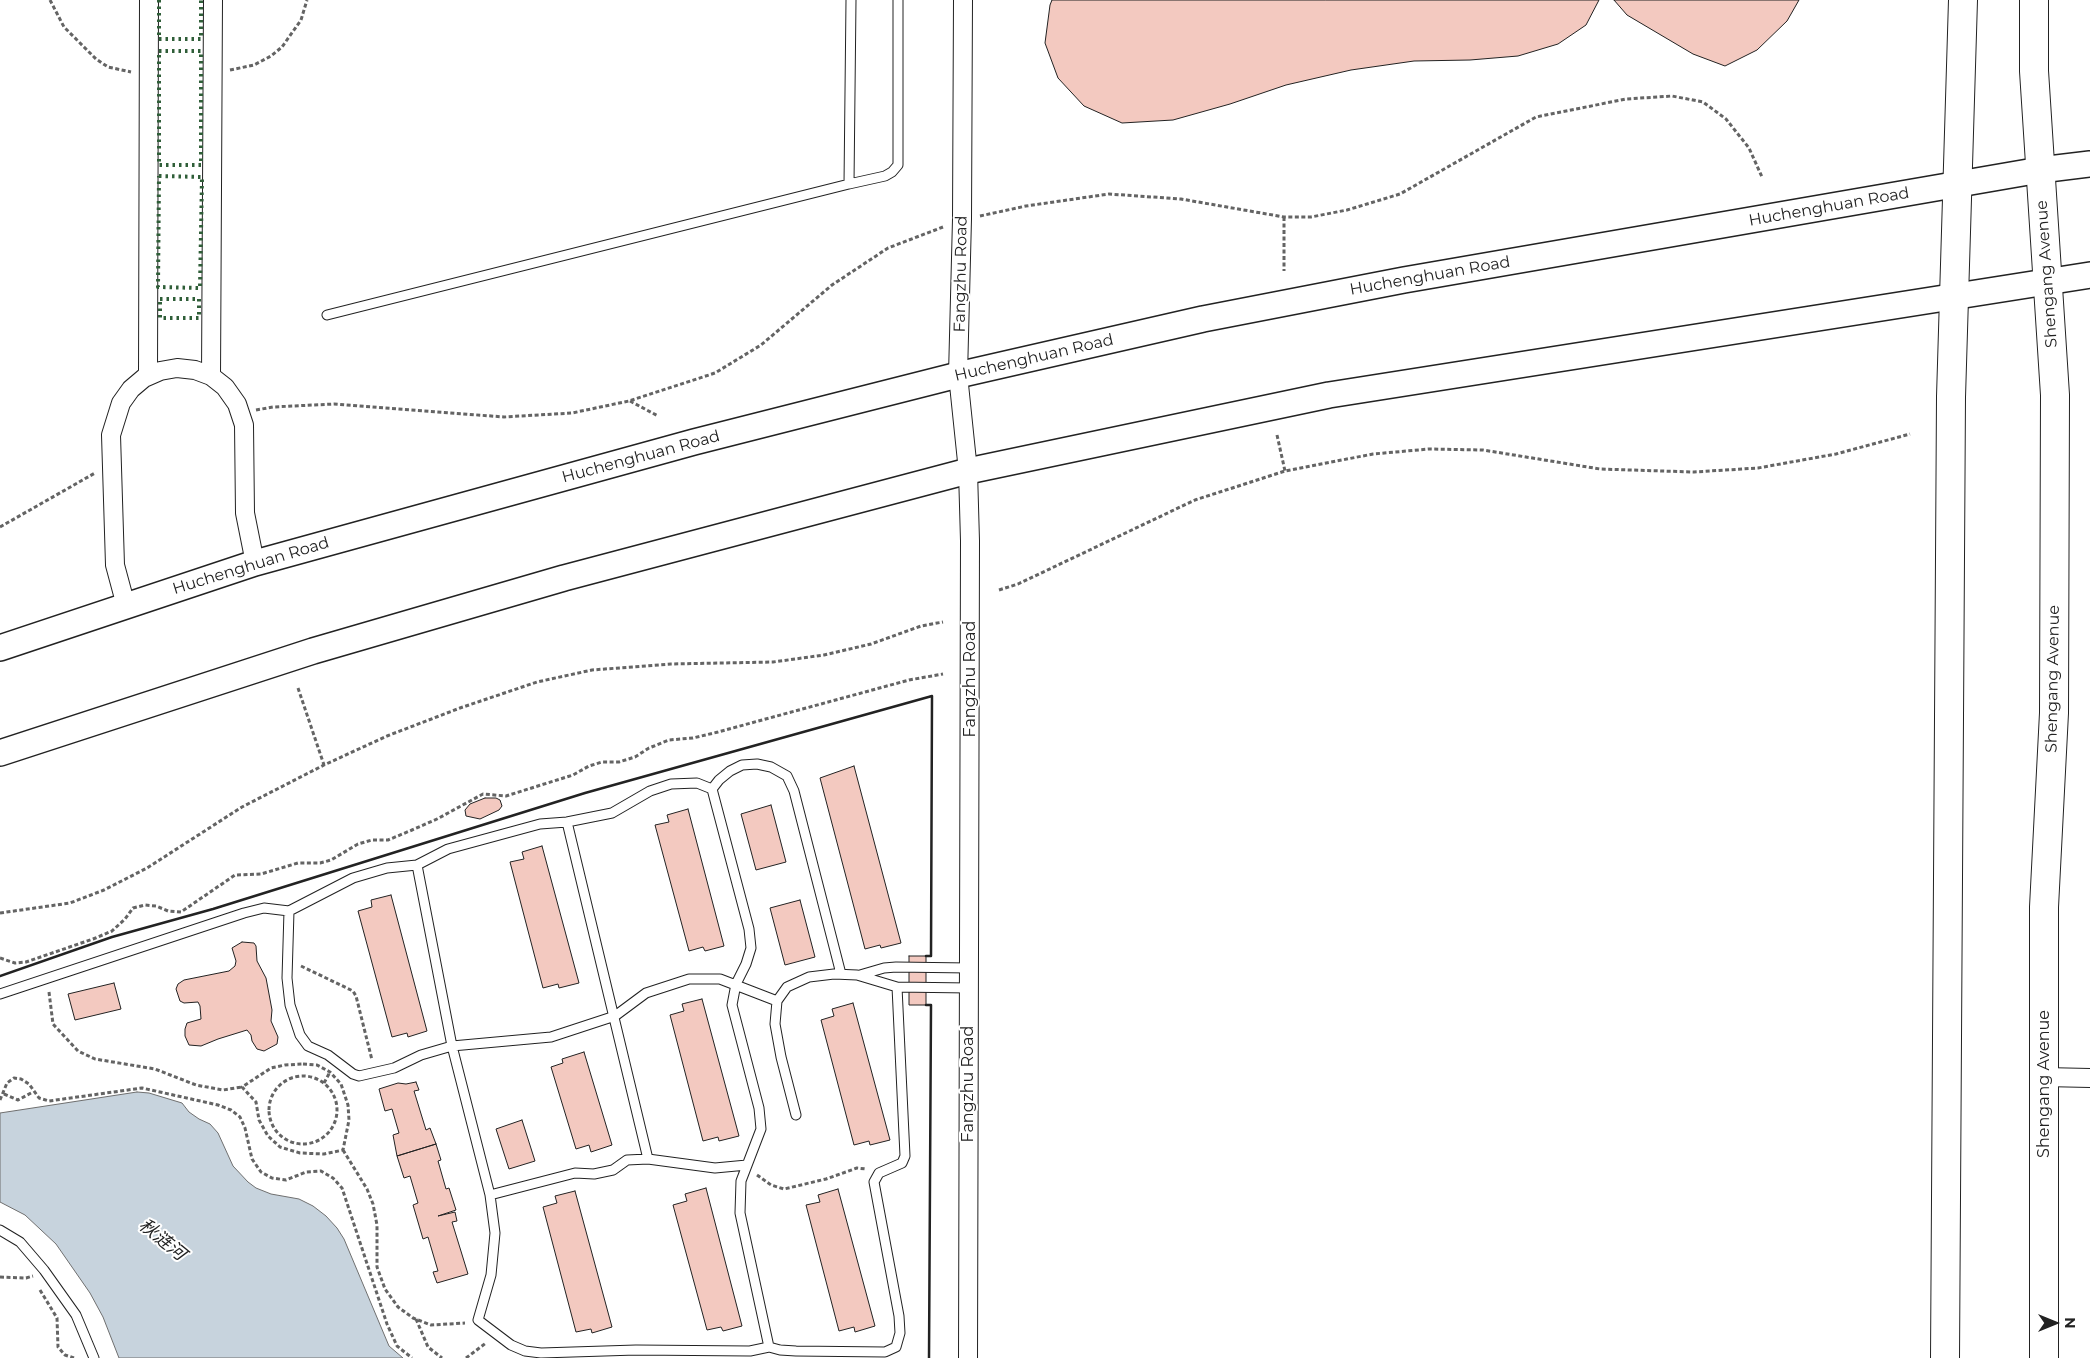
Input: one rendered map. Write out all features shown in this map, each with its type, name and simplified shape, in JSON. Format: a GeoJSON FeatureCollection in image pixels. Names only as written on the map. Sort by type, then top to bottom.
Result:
{"type":"FeatureCollection","features":[{"type":"Feature","properties":{"kind":"main road"},"geometry":{"type":"LineString","coordinates":[[1945,1358],[1950,407],[1962,0]]}},
{"type":"Feature","properties":{"kind":"main road","name":"Shengang Avenue"},"geometry":{"type":"LineString","coordinates":[[2034,0],[2034,70],[2055,395],[2054,712],[2044,907],[2044,1358]]}},
{"type":"Feature","properties":{"kind":"main road","name":"Huchenghuan Road"},"geometry":{"type":"LineString","coordinates":[[0,648],[255,563],[694,442],[958,375],[1203,319],[1404,280],[1957,184],[2040,170],[2090,164]]}},
{"type":"Feature","properties":{"kind":"main road"},"geometry":{"type":"LineString","coordinates":[[0,753],[322,648],[574,575],[968,470],[1329,395],[2090,275]]}},
{"type":"Feature","properties":{"kind":"street"},"geometry":{"type":"LineString","coordinates":[[148,0],[148,376]]}},
{"type":"Feature","properties":{"kind":"street"},"geometry":{"type":"LineString","coordinates":[[211,376],[213,0]]}},
{"type":"Feature","properties":{"kind":"street","name":"Fangzhu Road"},"geometry":{"type":"LineString","coordinates":[[963,0],[962,219],[958,375],[968,470],[970,540],[968,1358]]}},
{"type":"Feature","properties":{"kind":"street"},"geometry":{"type":"LineString","coordinates":[[126,606],[115,565],[111,435],[121,403],[131,389],[148,376],[160,371],[178,368],[195,370],[211,376],[225,387],[237,404],[244,425],[245,513],[255,563]]}},
{"type":"Feature","properties":{"kind":"street"},"geometry":{"type":"LineString","coordinates":[[2044,1077],[2090,1078]]}},
{"type":"Feature","properties":{"kind":"lane"},"geometry":{"type":"LineString","coordinates":[[849,184],[851,0]]}},
{"type":"Feature","properties":{"kind":"lane"},"geometry":{"type":"LineString","coordinates":[[327,315],[885,176],[898,165],[898,0]]}},
{"type":"Feature","properties":{"kind":"lane"},"geometry":{"type":"LineString","coordinates":[[769,1347],[740,1214],[741,1181],[761,1129],[759,1108],[732,1005],[736,984],[746,964],[751,948],[749,929],[712,789],[718,780],[730,771],[742,765],[757,764],[771,767],[787,776],[794,791],[841,974]]}},
{"type":"Feature","properties":{"kind":"lane"},"geometry":{"type":"LineString","coordinates":[[0,994],[244,913],[264,908],[289,911],[353,878],[387,868],[417,865],[432,856],[458,846],[540,824],[568,822],[612,813],[650,791],[671,784],[697,783],[712,789]]}},
{"type":"Feature","properties":{"kind":"lane"},"geometry":{"type":"LineString","coordinates":[[568,822],[648,1159]]}},
{"type":"Feature","properties":{"kind":"lane"},"geometry":{"type":"LineString","coordinates":[[417,865],[452,1046],[490,1195],[495,1233],[491,1275],[478,1320],[496,1335],[524,1351],[541,1355],[636,1350],[750,1351],[769,1347],[796,1351],[885,1352],[896,1346],[900,1333],[899,1316],[874,1182],[879,1173],[902,1163],[905,1156],[897,987]]}},
{"type":"Feature","properties":{"kind":"lane"},"geometry":{"type":"LineString","coordinates":[[289,911],[287,978],[290,1005],[300,1035],[308,1046],[328,1055],[353,1074],[359,1076],[394,1068],[421,1055],[452,1046],[551,1037],[615,1016],[646,993],[689,979],[720,979],[777,1001]]}},
{"type":"Feature","properties":{"kind":"lane"},"geometry":{"type":"LineString","coordinates":[[858,975],[896,967],[969,968]]}},
{"type":"Feature","properties":{"kind":"lane"},"geometry":{"type":"LineString","coordinates":[[796,1115],[777,1033],[777,1001],[786,988],[809,977],[841,974],[858,975],[897,987],[969,988]]}},
{"type":"Feature","properties":{"kind":"lane"},"geometry":{"type":"LineString","coordinates":[[490,1195],[575,1173],[594,1174],[613,1170],[628,1160],[648,1159],[715,1168],[747,1164]]}},
{"type":"Feature","properties":{"kind":"lane"},"geometry":{"type":"LineString","coordinates":[[0,1230],[20,1242],[41,1273],[76,1315],[94,1358]]}},
{"type":"Feature","properties":{"kind":"path"},"geometry":{"type":"LineString","coordinates":[[50,0],[64,27],[96,60],[108,67],[132,72]]}},
{"type":"Feature","properties":{"kind":"path"},"geometry":{"type":"LineString","coordinates":[[226,70],[254,65],[271,56],[282,47],[301,20],[307,0]]}},
{"type":"Feature","properties":{"kind":"path"},"geometry":{"type":"LineString","coordinates":[[255,410],[273,407],[334,404],[504,417],[572,413],[629,401],[715,373],[761,346],[832,285],[888,248],[962,219],[1026,206],[1109,194],[1181,199],[1284,217],[1311,217],[1347,210],[1400,194],[1536,117],[1626,99],[1672,96],[1703,102],[1726,119],[1749,148],[1762,177]]}},
{"type":"Feature","properties":{"kind":"path"},"geometry":{"type":"LineString","coordinates":[[1284,217],[1284,271]]}},
{"type":"Feature","properties":{"kind":"path"},"geometry":{"type":"LineString","coordinates":[[629,401],[658,416]]}},
{"type":"Feature","properties":{"kind":"path"},"geometry":{"type":"LineString","coordinates":[[999,590],[1018,584],[1194,500],[1285,471],[1373,454],[1429,449],[1483,450],[1600,469],[1694,472],[1758,468],[1836,454],[1910,434]]}},
{"type":"Feature","properties":{"kind":"path"},"geometry":{"type":"LineString","coordinates":[[1277,435],[1285,471]]}},
{"type":"Feature","properties":{"kind":"path"},"geometry":{"type":"LineString","coordinates":[[0,527],[98,472]]}},
{"type":"Feature","properties":{"kind":"path"},"geometry":{"type":"LineString","coordinates":[[0,914],[70,903],[104,890],[147,868],[242,807],[324,764],[387,736],[451,711],[537,682],[592,670],[671,664],[773,662],[824,655],[871,644],[921,626],[943,622]]}},
{"type":"Feature","properties":{"kind":"path"},"geometry":{"type":"LineString","coordinates":[[0,958],[15,963],[26,962],[93,939],[112,931],[126,920],[133,908],[145,905],[181,912],[234,875],[261,874],[298,863],[320,863],[331,860],[358,844],[372,840],[388,840],[421,827],[484,794],[506,796],[573,775],[589,766],[602,762],[619,762],[635,757],[649,748],[668,740],[693,738],[718,732],[909,680],[943,674]]}},
{"type":"Feature","properties":{"kind":"path"},"geometry":{"type":"LineString","coordinates":[[298,688],[324,764]]}},
{"type":"Feature","properties":{"kind":"path"},"geometry":{"type":"LineString","coordinates":[[287,959],[353,991],[356,996],[375,1072]]}},
{"type":"Feature","properties":{"kind":"path"},"geometry":{"type":"LineString","coordinates":[[48,979],[53,1024],[78,1051],[95,1059],[155,1069],[196,1085],[223,1090],[242,1087],[271,1068],[285,1065],[304,1064],[317,1066],[330,1072],[341,1084],[348,1105],[349,1120],[343,1150],[367,1189],[373,1204],[377,1225],[377,1267],[385,1289],[398,1307],[416,1319],[431,1325],[460,1324],[478,1320]]}},
{"type":"Feature","properties":{"kind":"path"},"geometry":{"type":"LineString","coordinates":[[302,1076],[314,1077],[324,1083],[336,1101],[337,1112],[335,1122],[330,1132],[311,1144],[289,1142],[280,1136],[273,1127],[269,1116],[269,1104],[273,1093],[281,1084],[291,1078],[302,1076]]}},
{"type":"Feature","properties":{"kind":"path"},"geometry":{"type":"LineString","coordinates":[[0,1100],[8,1083],[14,1078],[21,1079],[29,1084],[39,1098],[49,1102],[142,1088],[218,1105],[231,1110],[240,1117],[246,1128],[252,1159],[260,1172],[272,1178],[286,1180],[306,1172],[321,1171],[333,1178],[342,1188],[387,1324],[398,1346],[412,1358]]}},
{"type":"Feature","properties":{"kind":"path"},"geometry":{"type":"LineString","coordinates":[[242,1087],[256,1102],[259,1120],[268,1136],[280,1147],[300,1153],[324,1154],[343,1150]]}},
{"type":"Feature","properties":{"kind":"path"},"geometry":{"type":"LineString","coordinates":[[4,1094],[18,1100],[33,1092]]}},
{"type":"Feature","properties":{"kind":"path"},"geometry":{"type":"LineString","coordinates":[[287,1149],[289,1142]]}},
{"type":"Feature","properties":{"kind":"path"},"geometry":{"type":"LineString","coordinates":[[747,1164],[771,1185],[784,1189],[826,1180],[858,1168],[879,1173]]}},
{"type":"Feature","properties":{"kind":"path"},"geometry":{"type":"LineString","coordinates":[[0,1277],[26,1278],[41,1273],[42,1296],[56,1318],[58,1347],[64,1354],[74,1358]]}},
{"type":"Feature","properties":{"kind":"path"},"geometry":{"type":"LineString","coordinates":[[416,1319],[428,1346],[442,1358]]}},
{"type":"Feature","properties":{"kind":"path"},"geometry":{"type":"LineString","coordinates":[[466,1358],[496,1335]]}},
{"type":"Feature","properties":{"kind":"water","name":"秋涟河"},"geometry":{"type":"Polygon","coordinates":[[[137,1092],[149,1093],[182,1103],[189,1112],[210,1124],[218,1133],[233,1166],[248,1182],[256,1188],[271,1194],[299,1199],[313,1206],[326,1216],[344,1239],[389,1346],[403,1358],[119,1358],[103,1317],[90,1293],[56,1244],[25,1215],[0,1202],[0,1113],[137,1092]]]}},
{"type":"Feature","properties":{"kind":"building"},"geometry":{"type":"Polygon","coordinates":[[[1052,0],[1599,0],[1586,25],[1558,44],[1518,56],[1470,60],[1414,61],[1351,70],[1286,85],[1230,104],[1173,120],[1122,123],[1084,106],[1058,78],[1045,43],[1052,0]]]}},
{"type":"Feature","properties":{"kind":"building"},"geometry":{"type":"Polygon","coordinates":[[[1614,0],[1799,0],[1787,21],[1757,50],[1725,66],[1693,54],[1627,15],[1614,0]]]}},
{"type":"Feature","properties":{"kind":"building"},"geometry":{"type":"Polygon","coordinates":[[[854,766],[901,943],[881,948],[880,945],[865,949],[820,778],[854,766]]]}},
{"type":"Feature","properties":{"kind":"building"},"geometry":{"type":"Polygon","coordinates":[[[485,798],[496,798],[500,800],[502,806],[499,810],[480,819],[466,816],[465,810],[470,804],[485,798]]]}},
{"type":"Feature","properties":{"kind":"building"},"geometry":{"type":"Polygon","coordinates":[[[771,805],[786,862],[756,870],[741,814],[771,805]]]}},
{"type":"Feature","properties":{"kind":"building"},"geometry":{"type":"Polygon","coordinates":[[[688,809],[724,946],[705,951],[703,947],[689,951],[655,825],[669,822],[667,815],[688,809]]]}},
{"type":"Feature","properties":{"kind":"building"},"geometry":{"type":"Polygon","coordinates":[[[542,846],[579,983],[559,988],[558,984],[543,988],[510,862],[524,859],[522,852],[542,846]]]}},
{"type":"Feature","properties":{"kind":"building"},"geometry":{"type":"Polygon","coordinates":[[[391,895],[427,1031],[408,1037],[407,1033],[392,1037],[358,911],[372,907],[371,900],[391,895]]]}},
{"type":"Feature","properties":{"kind":"building"},"geometry":{"type":"Polygon","coordinates":[[[800,900],[815,957],[785,965],[770,908],[800,900]]]}},
{"type":"Feature","properties":{"kind":"building"},"geometry":{"type":"Polygon","coordinates":[[[242,942],[254,943],[256,946],[257,961],[266,978],[272,1010],[271,1021],[278,1037],[277,1044],[264,1051],[257,1049],[247,1030],[201,1046],[189,1045],[185,1036],[185,1029],[187,1023],[201,1019],[200,1006],[198,1002],[184,1003],[180,1001],[176,989],[178,984],[184,980],[229,971],[235,966],[236,961],[232,948],[242,942]]]}},
{"type":"Feature","properties":{"kind":"building"},"geometry":{"type":"Polygon","coordinates":[[[909,956],[926,956],[926,1005],[909,1005],[909,956]]]}},
{"type":"Feature","properties":{"kind":"building"},"geometry":{"type":"Polygon","coordinates":[[[114,983],[121,1009],[75,1020],[68,994],[114,983]]]}},
{"type":"Feature","properties":{"kind":"building"},"geometry":{"type":"Polygon","coordinates":[[[702,999],[739,1136],[719,1141],[718,1137],[703,1141],[670,1015],[684,1011],[682,1004],[702,999]]]}},
{"type":"Feature","properties":{"kind":"building"},"geometry":{"type":"Polygon","coordinates":[[[853,1003],[890,1140],[870,1145],[869,1141],[854,1145],[821,1020],[834,1016],[832,1009],[853,1003]]]}},
{"type":"Feature","properties":{"kind":"building"},"geometry":{"type":"Polygon","coordinates":[[[584,1052],[612,1145],[591,1152],[589,1145],[576,1149],[551,1067],[563,1063],[562,1059],[584,1052]]]}},
{"type":"Feature","properties":{"kind":"building"},"geometry":{"type":"Polygon","coordinates":[[[416,1082],[419,1090],[414,1091],[426,1130],[430,1128],[436,1144],[397,1156],[393,1135],[399,1133],[392,1109],[385,1111],[379,1089],[398,1083],[416,1082]]]}},
{"type":"Feature","properties":{"kind":"building"},"geometry":{"type":"Polygon","coordinates":[[[522,1120],[535,1161],[509,1169],[496,1129],[522,1120]]]}},
{"type":"Feature","properties":{"kind":"building"},"geometry":{"type":"Polygon","coordinates":[[[436,1144],[441,1160],[438,1161],[446,1189],[449,1188],[456,1210],[438,1216],[455,1212],[457,1221],[452,1222],[468,1274],[437,1283],[433,1272],[438,1271],[428,1237],[423,1239],[413,1205],[418,1203],[410,1176],[404,1178],[397,1156],[436,1144]]]}},
{"type":"Feature","properties":{"kind":"building"},"geometry":{"type":"Polygon","coordinates":[[[706,1188],[742,1326],[723,1331],[721,1327],[707,1330],[673,1205],[687,1201],[685,1194],[706,1188]]]}},
{"type":"Feature","properties":{"kind":"building"},"geometry":{"type":"Polygon","coordinates":[[[838,1189],[875,1326],[855,1332],[854,1327],[839,1331],[806,1205],[820,1202],[818,1195],[838,1189]]]}},
{"type":"Feature","properties":{"kind":"building"},"geometry":{"type":"Polygon","coordinates":[[[575,1191],[612,1327],[592,1333],[591,1329],[576,1332],[543,1207],[557,1203],[555,1196],[575,1191]]]}},
{"type":"Feature","properties":{"kind":"hedge"},"geometry":{"type":"LineString","coordinates":[[159,0],[159,39],[201,39],[201,0]]}},
{"type":"Feature","properties":{"kind":"hedge"},"geometry":{"type":"LineString","coordinates":[[159,51],[201,51],[201,165],[159,165],[159,51]]}},
{"type":"Feature","properties":{"kind":"hedge"},"geometry":{"type":"LineString","coordinates":[[159,176],[202,177],[200,288],[158,287],[159,176]]}},
{"type":"Feature","properties":{"kind":"hedge"},"geometry":{"type":"LineString","coordinates":[[160,299],[199,299],[199,318],[160,318],[160,299]]}},
{"type":"Feature","properties":{"kind":"wall"},"geometry":{"type":"LineString","coordinates":[[0,976],[112,937],[213,909],[585,793],[932,696],[931,956],[926,956]]}},
{"type":"Feature","properties":{"kind":"wall"},"geometry":{"type":"LineString","coordinates":[[926,1005],[931,1005],[929,1358]]}}]}
